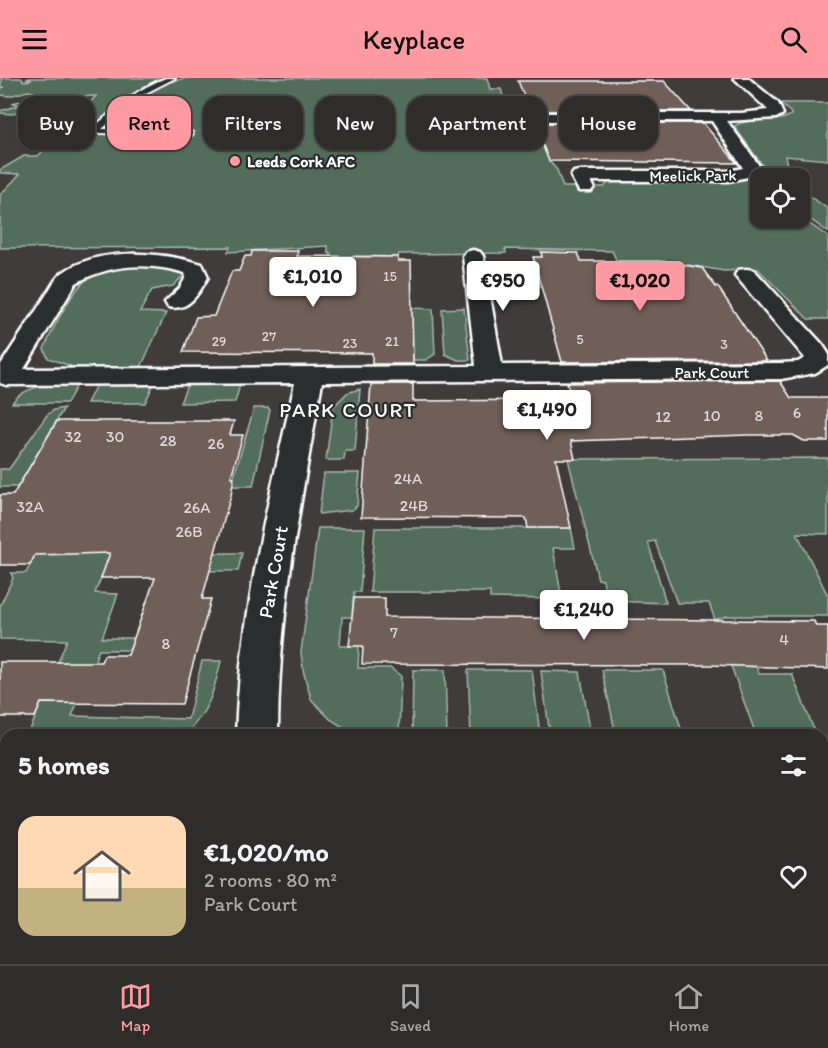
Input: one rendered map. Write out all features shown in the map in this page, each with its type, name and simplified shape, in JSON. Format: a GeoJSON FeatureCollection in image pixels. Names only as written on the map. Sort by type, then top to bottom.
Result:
{"type":"FeatureCollection","features":[{"type":"Feature","properties":{"kind":"street"},"geometry":{"type":"LineString","coordinates":[[547,117],[763,117],[776,114],[773,106],[740,78]]}},
{"type":"Feature","properties":{"kind":"street","name":"Meelick Park"},"geometry":{"type":"LineString","coordinates":[[585,187],[580,176],[728,176],[752,171],[750,164],[716,117]]}},
{"type":"Feature","properties":{"kind":"street"},"geometry":{"type":"LineString","coordinates":[[473,256],[490,374]]}},
{"type":"Feature","properties":{"kind":"street","name":"Park Court"},"geometry":{"type":"LineString","coordinates":[[3,381],[68,279],[78,273],[110,263],[160,261],[181,264],[194,269],[197,277],[189,292],[177,302]]}},
{"type":"Feature","properties":{"kind":"street","name":"Park Court"},"geometry":{"type":"LineString","coordinates":[[3,381],[310,375],[781,371],[804,369],[819,360],[813,349],[746,275]]}},
{"type":"Feature","properties":{"kind":"street","name":"Park Court"},"geometry":{"type":"LineString","coordinates":[[257,729],[256,697],[262,642],[276,553],[310,375]]}},
{"type":"Feature","properties":{"kind":"lane"},"geometry":{"type":"LineString","coordinates":[[138,96],[172,78]]}},
{"type":"Feature","properties":{"kind":"lane"},"geometry":{"type":"LineString","coordinates":[[107,120],[98,128],[99,131],[107,131]]}},
{"type":"Feature","properties":{"kind":"green space"},"geometry":{"type":"Polygon","coordinates":[[[0,78],[21,78],[24,81],[32,80],[27,79],[29,78],[163,78],[155,82],[166,83],[187,78],[487,78],[490,89],[501,89],[503,96],[407,96],[407,150],[545,150],[549,161],[557,170],[563,187],[604,187],[611,180],[750,178],[750,228],[810,228],[810,224],[828,237],[828,319],[808,319],[758,269],[724,271],[664,261],[629,287],[612,251],[505,249],[506,253],[399,254],[398,257],[356,256],[329,265],[331,253],[328,253],[328,246],[228,252],[230,247],[0,248],[0,195],[20,174],[0,173],[0,170],[24,156],[38,156],[44,150],[95,150],[96,96],[44,96],[48,95],[28,91],[9,96],[0,95],[0,89],[4,87],[0,87],[2,80],[0,78]]]}},
{"type":"Feature","properties":{"kind":"green space"},"geometry":{"type":"Polygon","coordinates":[[[780,103],[828,103],[828,160],[785,156],[788,168],[763,168],[734,126],[748,121],[777,120],[791,113],[780,103]]]}},
{"type":"Feature","properties":{"kind":"green space"},"geometry":{"type":"Polygon","coordinates":[[[18,105],[18,111],[13,114],[0,113],[0,111],[18,105]]]}},
{"type":"Feature","properties":{"kind":"green space"},"geometry":{"type":"Polygon","coordinates":[[[810,197],[828,209],[828,232],[810,219],[810,197]]]}},
{"type":"Feature","properties":{"kind":"green space"},"geometry":{"type":"Polygon","coordinates":[[[136,266],[181,272],[183,276],[173,286],[152,290],[140,312],[166,313],[141,367],[73,367],[48,358],[44,349],[53,330],[65,307],[86,279],[104,270],[136,266]]]}},
{"type":"Feature","properties":{"kind":"green space"},"geometry":{"type":"Polygon","coordinates":[[[412,308],[433,309],[435,354],[426,360],[413,360],[412,308]]]}},
{"type":"Feature","properties":{"kind":"green space"},"geometry":{"type":"Polygon","coordinates":[[[464,308],[470,360],[458,360],[445,354],[442,309],[464,308]]]}},
{"type":"Feature","properties":{"kind":"green space"},"geometry":{"type":"Polygon","coordinates":[[[48,385],[77,385],[67,403],[12,403],[28,390],[48,385]]]}},
{"type":"Feature","properties":{"kind":"green space"},"geometry":{"type":"Polygon","coordinates":[[[96,385],[153,385],[145,403],[87,403],[96,385]]]}},
{"type":"Feature","properties":{"kind":"green space"},"geometry":{"type":"Polygon","coordinates":[[[187,385],[240,385],[235,402],[180,403],[187,385]]]}},
{"type":"Feature","properties":{"kind":"green space"},"geometry":{"type":"Polygon","coordinates":[[[360,389],[355,451],[345,451],[344,460],[326,460],[333,407],[347,393],[360,389]]]}},
{"type":"Feature","properties":{"kind":"green space"},"geometry":{"type":"Polygon","coordinates":[[[64,408],[18,487],[0,487],[0,469],[9,469],[47,415],[54,410],[64,408]]]}},
{"type":"Feature","properties":{"kind":"green space"},"geometry":{"type":"Polygon","coordinates":[[[254,408],[270,410],[253,486],[231,486],[254,408]]]}},
{"type":"Feature","properties":{"kind":"green space"},"geometry":{"type":"Polygon","coordinates":[[[828,458],[828,534],[797,533],[828,596],[828,616],[726,616],[715,620],[709,603],[677,603],[655,541],[648,542],[666,603],[607,601],[603,580],[598,579],[568,459],[828,458]]]}},
{"type":"Feature","properties":{"kind":"green space"},"geometry":{"type":"Polygon","coordinates":[[[324,473],[360,473],[357,506],[352,510],[319,514],[324,473]]]}},
{"type":"Feature","properties":{"kind":"green space"},"geometry":{"type":"Polygon","coordinates":[[[318,528],[365,528],[360,592],[354,592],[352,617],[342,617],[340,646],[359,646],[358,668],[390,668],[401,676],[399,729],[346,729],[330,719],[311,699],[301,652],[318,528]]]}},
{"type":"Feature","properties":{"kind":"green space"},"geometry":{"type":"Polygon","coordinates":[[[375,528],[571,528],[575,548],[553,548],[562,599],[490,598],[490,592],[370,592],[375,528]]]}},
{"type":"Feature","properties":{"kind":"green space"},"geometry":{"type":"Polygon","coordinates":[[[46,533],[103,553],[242,553],[238,571],[126,570],[101,578],[95,593],[118,594],[102,638],[134,638],[129,650],[99,650],[72,716],[188,719],[202,661],[221,661],[209,701],[190,729],[30,729],[67,640],[0,639],[0,606],[13,578],[11,573],[26,573],[46,533]]]}},
{"type":"Feature","properties":{"kind":"green space"},"geometry":{"type":"Polygon","coordinates":[[[726,652],[751,653],[759,674],[792,674],[814,729],[754,729],[726,652]]]}},
{"type":"Feature","properties":{"kind":"green space"},"geometry":{"type":"Polygon","coordinates":[[[413,670],[445,670],[447,729],[412,729],[413,670]]]}},
{"type":"Feature","properties":{"kind":"green space"},"geometry":{"type":"Polygon","coordinates":[[[468,670],[532,670],[539,729],[471,729],[468,670]]]}},
{"type":"Feature","properties":{"kind":"green space"},"geometry":{"type":"Polygon","coordinates":[[[602,670],[663,670],[681,729],[615,729],[602,670]]]}},
{"type":"Feature","properties":{"kind":"green space"},"geometry":{"type":"Polygon","coordinates":[[[541,671],[580,672],[590,729],[549,729],[541,671]]]}},
{"type":"Feature","properties":{"kind":"building"},"geometry":{"type":"Polygon","coordinates":[[[518,81],[664,81],[691,111],[658,111],[658,96],[559,96],[559,111],[547,111],[547,96],[524,96],[518,81]]]}},
{"type":"Feature","properties":{"kind":"building"},"geometry":{"type":"Polygon","coordinates":[[[547,123],[559,123],[559,150],[658,150],[658,123],[703,123],[737,163],[549,161],[545,150],[547,150],[547,123]]]}},
{"type":"Feature","properties":{"kind":"building"},"geometry":{"type":"Polygon","coordinates":[[[252,251],[298,251],[297,256],[398,257],[398,261],[411,261],[413,364],[372,364],[372,353],[183,352],[196,317],[214,316],[232,271],[239,271],[245,256],[251,256],[252,251]]]}},
{"type":"Feature","properties":{"kind":"building"},"geometry":{"type":"Polygon","coordinates":[[[541,252],[578,253],[581,261],[659,261],[702,268],[718,287],[767,361],[562,362],[533,257],[542,257],[541,252]]]}},
{"type":"Feature","properties":{"kind":"building"},"geometry":{"type":"Polygon","coordinates":[[[780,381],[791,398],[828,398],[828,441],[804,441],[793,435],[748,435],[571,441],[575,459],[556,459],[571,528],[528,528],[526,518],[361,517],[371,384],[413,384],[413,401],[572,400],[567,383],[780,381]]]}},
{"type":"Feature","properties":{"kind":"building"},"geometry":{"type":"Polygon","coordinates":[[[57,421],[234,421],[230,435],[243,435],[231,477],[234,477],[231,495],[202,599],[211,599],[182,704],[41,703],[35,717],[0,717],[0,662],[101,662],[104,655],[128,655],[155,578],[101,578],[110,553],[35,555],[30,565],[0,565],[0,495],[13,495],[57,421]]]}},
{"type":"Feature","properties":{"kind":"building"},"geometry":{"type":"Polygon","coordinates":[[[354,598],[385,598],[385,617],[814,621],[816,626],[828,626],[828,669],[708,665],[362,664],[363,646],[349,646],[354,598]]]}},
{"type":"Feature","properties":{"kind":"place","name":"Leeds Cork AFC"},"geometry":{"type":"Point","coordinates":[235,161]}},
{"type":"Feature","properties":{"kind":"district","name":"PARK COURT"},"geometry":{"type":"Point","coordinates":[348,410]}}]}
